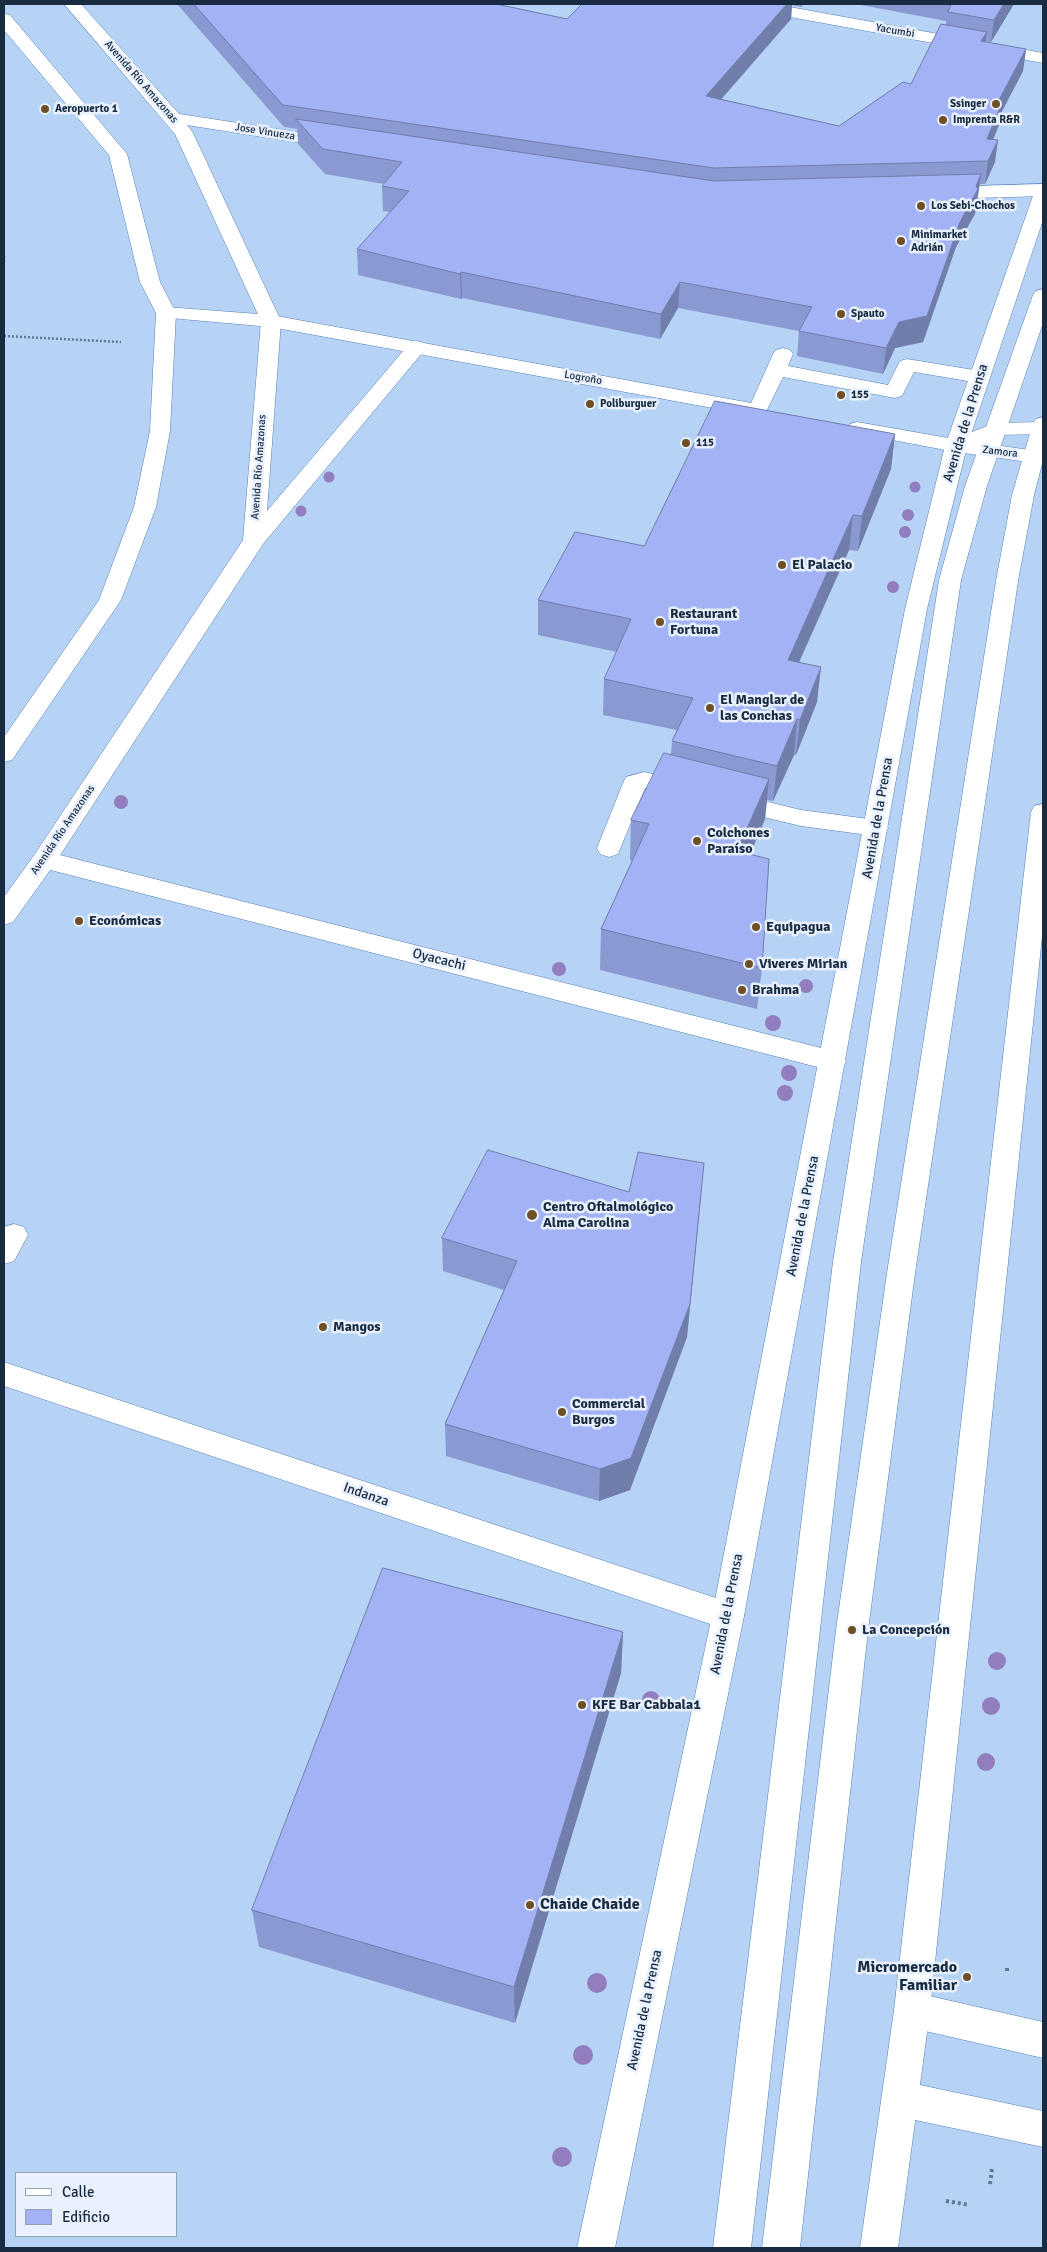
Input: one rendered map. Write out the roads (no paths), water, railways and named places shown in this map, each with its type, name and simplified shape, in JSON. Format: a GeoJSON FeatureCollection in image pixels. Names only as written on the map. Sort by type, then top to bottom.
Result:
{"type":"FeatureCollection","features":[{"type":"Feature","properties":{"kind":"main road","name":"Avenida Río Amazonas"},"geometry":{"type":"LineString","coordinates":[[4,916],[44,860],[254,540],[271,321],[184,133],[173,118],[72,4]]}},
{"type":"Feature","properties":{"kind":"main road","name":"Yacumbi"},"geometry":{"type":"LineString","coordinates":[[746,4],[1043,58]]}},
{"type":"Feature","properties":{"kind":"main road"},"geometry":{"type":"LineString","coordinates":[[4,18],[118,154],[150,282],[166,313],[160,432],[144,507],[110,600],[4,754]]}},
{"type":"Feature","properties":{"kind":"main road","name":"Jose Vinueza"},"geometry":{"type":"LineString","coordinates":[[173,118],[349,145]]}},
{"type":"Feature","properties":{"kind":"main road"},"geometry":{"type":"LineString","coordinates":[[918,193],[1043,192]]}},
{"type":"Feature","properties":{"kind":"main road","name":"Avenida de la Prensa"},"geometry":{"type":"LineString","coordinates":[[596,2248],[728,1616],[916,608],[956,446],[1043,192]]}},
{"type":"Feature","properties":{"kind":"main road"},"geometry":{"type":"LineString","coordinates":[[732,2248],[847,1262],[950,580],[976,486],[1043,295]]}},
{"type":"Feature","properties":{"kind":"main road","name":"Logroño"},"geometry":{"type":"LineString","coordinates":[[166,313],[271,321],[768,412],[780,362],[895,392],[907,366],[980,377]]}},
{"type":"Feature","properties":{"kind":"main road"},"geometry":{"type":"LineString","coordinates":[[254,540],[417,347]]}},
{"type":"Feature","properties":{"kind":"main road"},"geometry":{"type":"LineString","coordinates":[[835,424],[956,446]]}},
{"type":"Feature","properties":{"kind":"main road"},"geometry":{"type":"LineString","coordinates":[[781,2248],[852,1630],[901,1273],[1007,581],[1024,495],[1039,457],[1043,426]]}},
{"type":"Feature","properties":{"kind":"main road","name":"Zamora"},"geometry":{"type":"LineString","coordinates":[[956,446],[992,440],[1043,426]]}},
{"type":"Feature","properties":{"kind":"main road","name":"Zamora"},"geometry":{"type":"LineString","coordinates":[[992,440],[1039,457]]}},
{"type":"Feature","properties":{"kind":"main road"},"geometry":{"type":"LineString","coordinates":[[609,848],[635,783],[644,780],[801,818],[876,828]]}},
{"type":"Feature","properties":{"kind":"main road"},"geometry":{"type":"LineString","coordinates":[[879,2248],[912,2010],[1043,812]]}},
{"type":"Feature","properties":{"kind":"main road","name":"Oyacachi"},"geometry":{"type":"LineString","coordinates":[[44,860],[833,1061]]}},
{"type":"Feature","properties":{"kind":"main road","name":"Indanza"},"geometry":{"type":"LineString","coordinates":[[4,1374],[728,1616]]}},
{"type":"Feature","properties":{"kind":"main road"},"geometry":{"type":"LineString","coordinates":[[912,2010],[1043,2040]]}},
{"type":"Feature","properties":{"kind":"main road"},"geometry":{"type":"LineString","coordinates":[[901,2099],[1043,2129]]}},
{"type":"Feature","properties":{"kind":"place","name":"Ssinger"},"geometry":{"type":"Point","coordinates":[996,104]}},
{"type":"Feature","properties":{"kind":"place","name":"Aeropuerto 1"},"geometry":{"type":"Point","coordinates":[45,109]}},
{"type":"Feature","properties":{"kind":"place","name":"Imprenta R&R"},"geometry":{"type":"Point","coordinates":[943,120]}},
{"type":"Feature","properties":{"kind":"place","name":"Los Sebi-Chochos"},"geometry":{"type":"Point","coordinates":[921,206]}},
{"type":"Feature","properties":{"kind":"place","name":"Minimarket Adrián"},"geometry":{"type":"Point","coordinates":[901,241]}},
{"type":"Feature","properties":{"kind":"place","name":"Spauto"},"geometry":{"type":"Point","coordinates":[841,314]}},
{"type":"Feature","properties":{"kind":"place","name":"155"},"geometry":{"type":"Point","coordinates":[841,395]}},
{"type":"Feature","properties":{"kind":"place","name":"Poliburguer"},"geometry":{"type":"Point","coordinates":[590,404]}},
{"type":"Feature","properties":{"kind":"place","name":"115"},"geometry":{"type":"Point","coordinates":[686,443]}},
{"type":"Feature","properties":{"kind":"place","name":"El Palacio"},"geometry":{"type":"Point","coordinates":[782,565]}},
{"type":"Feature","properties":{"kind":"place","name":"Restaurant Fortuna"},"geometry":{"type":"Point","coordinates":[660,622]}},
{"type":"Feature","properties":{"kind":"place","name":"El Manglar de las Conchas"},"geometry":{"type":"Point","coordinates":[710,708]}},
{"type":"Feature","properties":{"kind":"place","name":"Colchones Paraíso"},"geometry":{"type":"Point","coordinates":[697,841]}},
{"type":"Feature","properties":{"kind":"place","name":"Económicas"},"geometry":{"type":"Point","coordinates":[79,921]}},
{"type":"Feature","properties":{"kind":"place","name":"Equipagua"},"geometry":{"type":"Point","coordinates":[756,927]}},
{"type":"Feature","properties":{"kind":"place","name":"Viveres Mirian"},"geometry":{"type":"Point","coordinates":[749,964]}},
{"type":"Feature","properties":{"kind":"place","name":"Brahma"},"geometry":{"type":"Point","coordinates":[742,990]}},
{"type":"Feature","properties":{"kind":"place","name":"Centro Oftalmológico Alma Carolina"},"geometry":{"type":"Point","coordinates":[532,1215]}},
{"type":"Feature","properties":{"kind":"place","name":"Mangos"},"geometry":{"type":"Point","coordinates":[323,1327]}},
{"type":"Feature","properties":{"kind":"place","name":"Commercial Burgos"},"geometry":{"type":"Point","coordinates":[562,1412]}},
{"type":"Feature","properties":{"kind":"place","name":"La Concepción"},"geometry":{"type":"Point","coordinates":[852,1630]}},
{"type":"Feature","properties":{"kind":"place","name":"KFE Bar Cabbala1"},"geometry":{"type":"Point","coordinates":[582,1705]}},
{"type":"Feature","properties":{"kind":"place","name":"Chaide Chaide"},"geometry":{"type":"Point","coordinates":[530,1905]}},
{"type":"Feature","properties":{"kind":"place","name":"Micromercado Familiar"},"geometry":{"type":"Point","coordinates":[967,1977]}}]}
